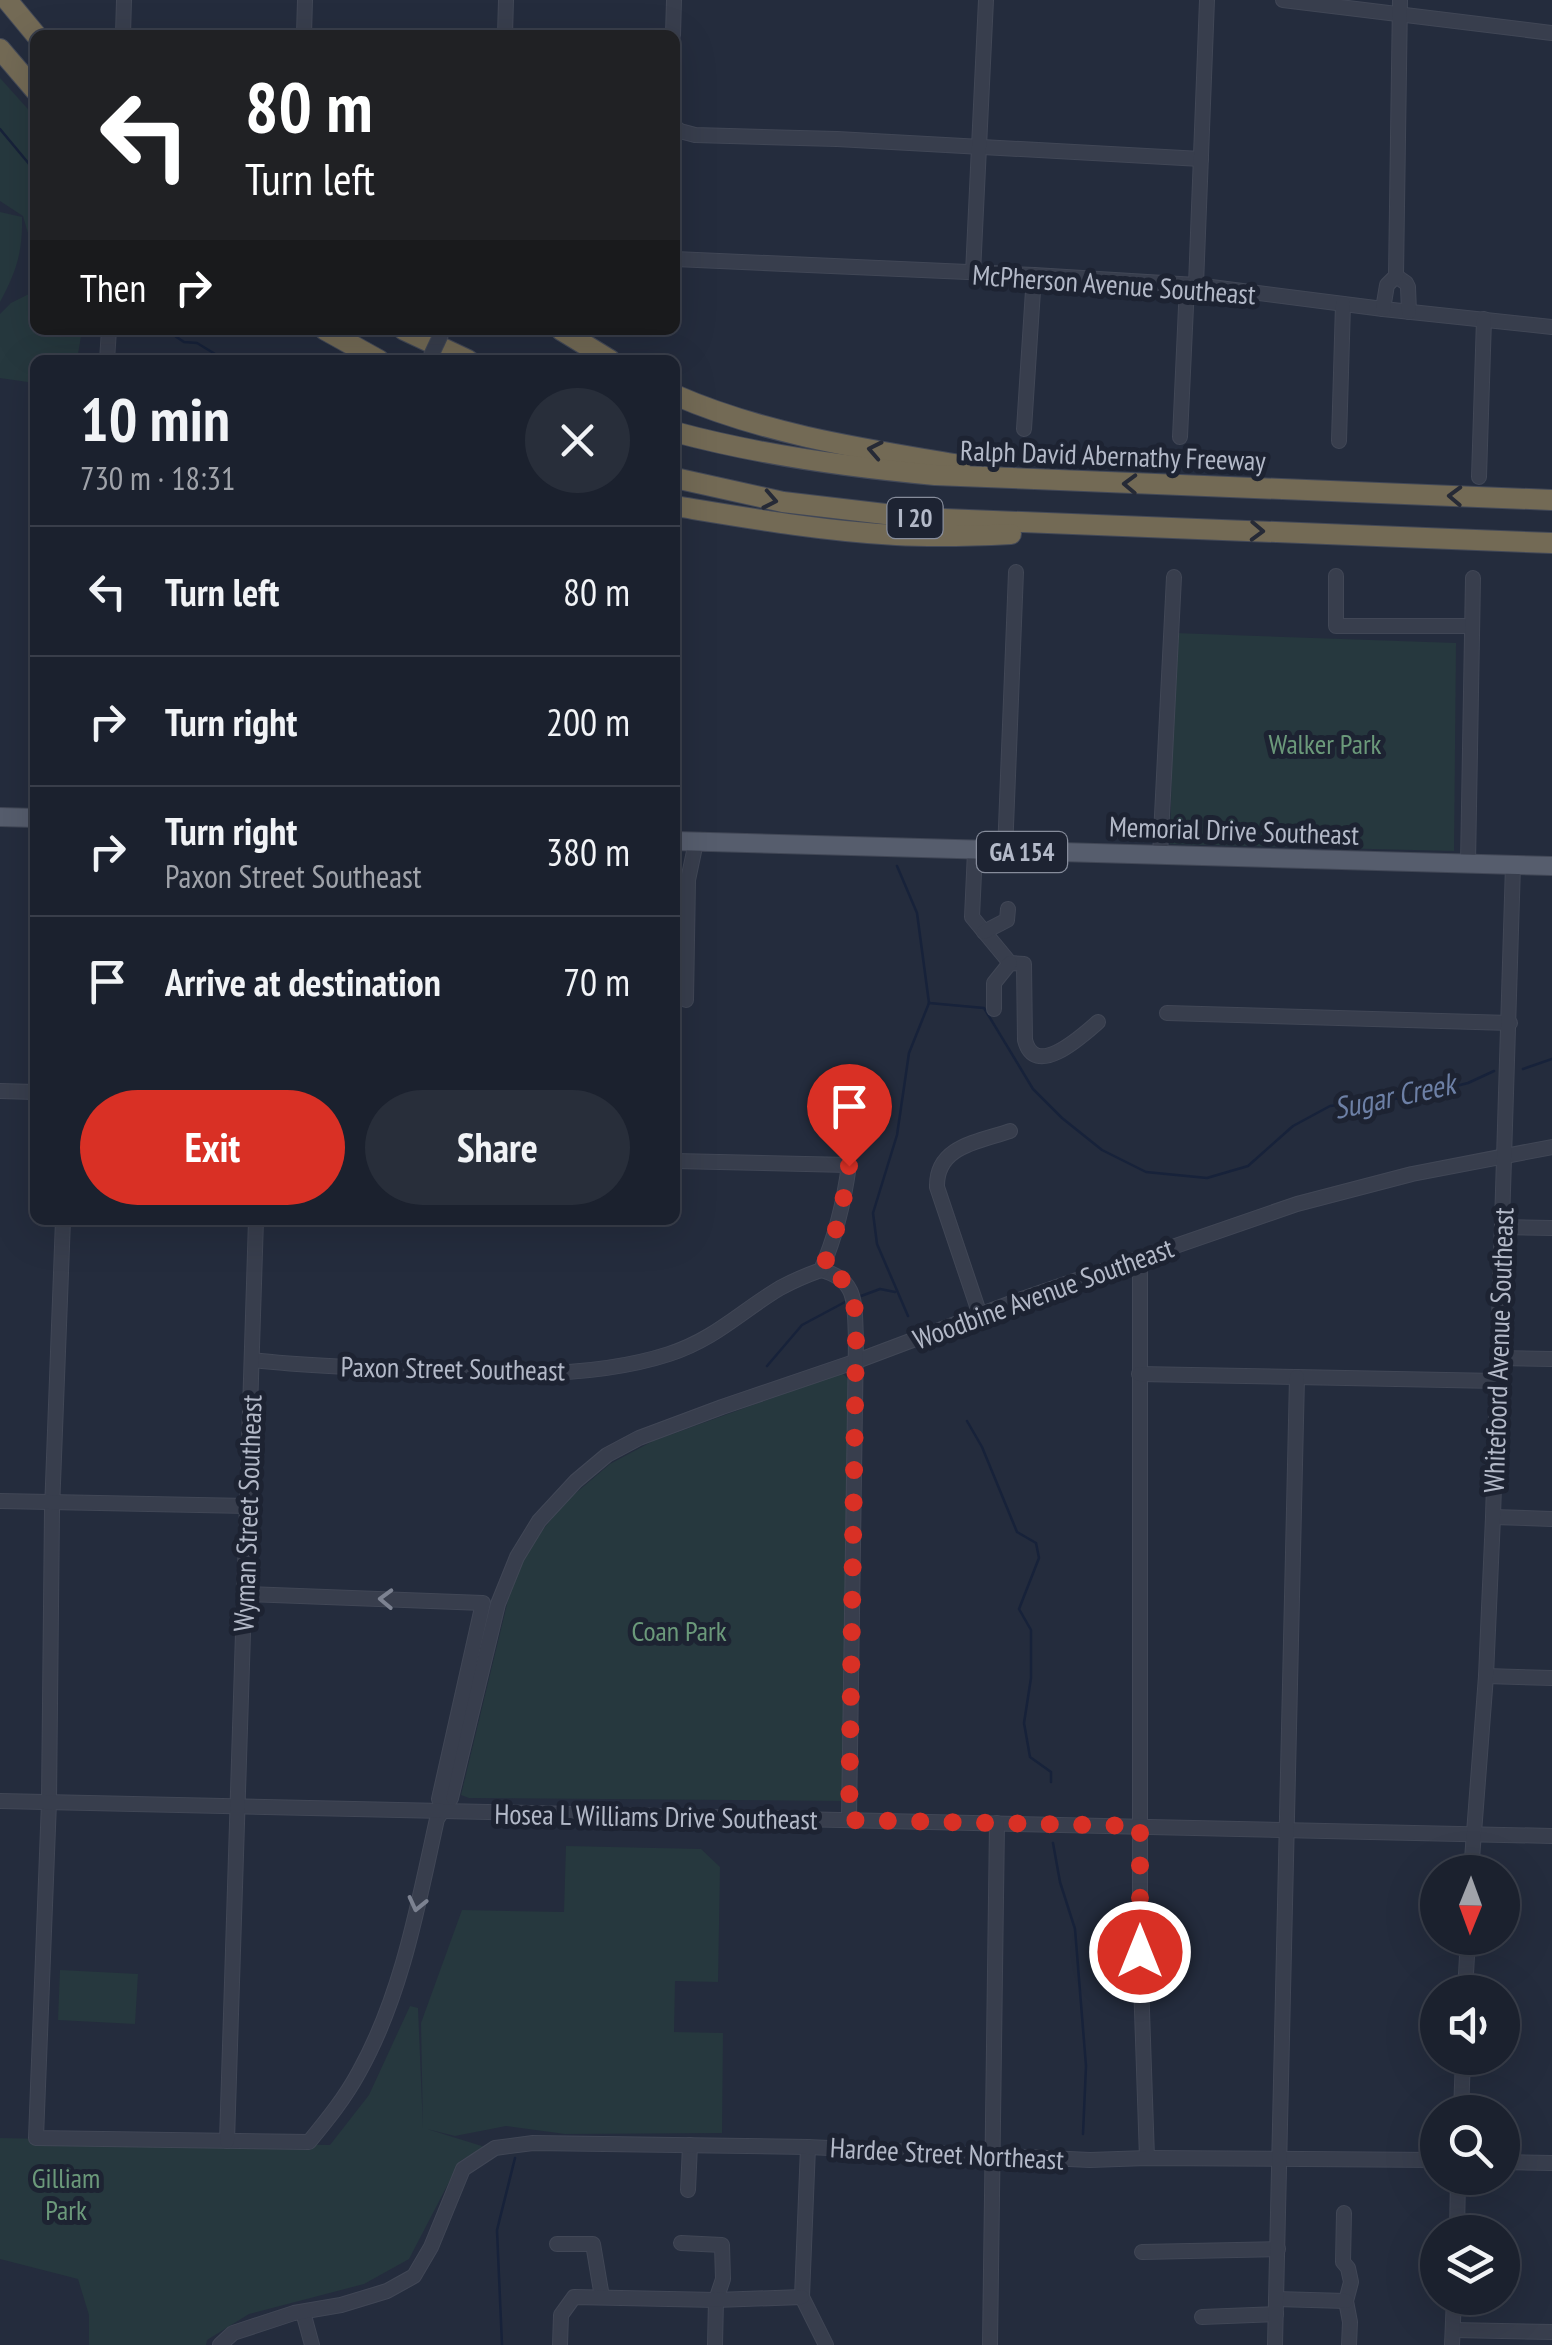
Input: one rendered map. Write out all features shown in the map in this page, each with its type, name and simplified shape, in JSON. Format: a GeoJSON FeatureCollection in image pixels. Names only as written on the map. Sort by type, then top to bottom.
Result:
{"type":"FeatureCollection","features":[{"type":"Feature","properties":{"kind":"highway"},"geometry":{"type":"LineString","coordinates":[[7,0],[32,30]]}},
{"type":"Feature","properties":{"kind":"highway"},"geometry":{"type":"LineString","coordinates":[[0,49],[30,84]]}},
{"type":"Feature","properties":{"kind":"highway"},"geometry":{"type":"LineString","coordinates":[[334,335],[370,355]]}},
{"type":"Feature","properties":{"kind":"highway"},"geometry":{"type":"LineString","coordinates":[[415,335],[457,355]]}},
{"type":"Feature","properties":{"kind":"highway"},"geometry":{"type":"LineString","coordinates":[[569,335],[602,355]]}},
{"type":"Feature","properties":{"kind":"highway"},"geometry":{"type":"LineString","coordinates":[[680,396],[723,413],[842,444],[1076,482]]}},
{"type":"Feature","properties":{"kind":"highway","name":"Ralph David Abernathy Freeway"},"geometry":{"type":"LineString","coordinates":[[680,433],[752,451],[865,469],[1076,482],[1552,500]]}},
{"type":"Feature","properties":{"kind":"highway","name":"I 20"},"geometry":{"type":"LineString","coordinates":[[680,479],[769,500],[919,518],[1552,543]]}},
{"type":"Feature","properties":{"kind":"highway"},"geometry":{"type":"LineString","coordinates":[[680,507],[895,535],[1159,528]]}},
{"type":"Feature","properties":{"kind":"main road"},"geometry":{"type":"LineString","coordinates":[[0,817],[30,818]]}},
{"type":"Feature","properties":{"kind":"main road","name":"Memorial Drive Southeast"},"geometry":{"type":"LineString","coordinates":[[680,841],[1552,866]]}},
{"type":"Feature","properties":{"kind":"street"},"geometry":{"type":"LineString","coordinates":[[123,30],[124,0]]}},
{"type":"Feature","properties":{"kind":"street"},"geometry":{"type":"LineString","coordinates":[[304,30],[305,0]]}},
{"type":"Feature","properties":{"kind":"street"},"geometry":{"type":"LineString","coordinates":[[505,30],[506,0]]}},
{"type":"Feature","properties":{"kind":"street"},"geometry":{"type":"LineString","coordinates":[[673,30],[674,0]]}},
{"type":"Feature","properties":{"kind":"street"},"geometry":{"type":"LineString","coordinates":[[972,273],[986,0]]}},
{"type":"Feature","properties":{"kind":"street"},"geometry":{"type":"LineString","coordinates":[[1180,437],[1207,0]]}},
{"type":"Feature","properties":{"kind":"street"},"geometry":{"type":"LineString","coordinates":[[1283,0],[1400,7],[1552,32]]}},
{"type":"Feature","properties":{"kind":"street"},"geometry":{"type":"LineString","coordinates":[[1383,309],[1387,284],[1396,276],[1400,7]]}},
{"type":"Feature","properties":{"kind":"street"},"geometry":{"type":"LineString","coordinates":[[680,131],[1200,159]]}},
{"type":"Feature","properties":{"kind":"street","name":"McPherson Avenue Southeast"},"geometry":{"type":"LineString","coordinates":[[680,259],[1192,285],[1552,327]]}},
{"type":"Feature","properties":{"kind":"street"},"geometry":{"type":"LineString","coordinates":[[1024,429],[1034,275]]}},
{"type":"Feature","properties":{"kind":"street"},"geometry":{"type":"LineString","coordinates":[[1396,276],[1408,287],[1409,312]]}},
{"type":"Feature","properties":{"kind":"street"},"geometry":{"type":"LineString","coordinates":[[1339,441],[1343,304]]}},
{"type":"Feature","properties":{"kind":"street"},"geometry":{"type":"LineString","coordinates":[[1479,476],[1484,319]]}},
{"type":"Feature","properties":{"kind":"street"},"geometry":{"type":"LineString","coordinates":[[1005,852],[1016,572]]}},
{"type":"Feature","properties":{"kind":"street"},"geometry":{"type":"LineString","coordinates":[[1336,576],[1336,626],[1472,626]]}},
{"type":"Feature","properties":{"kind":"street"},"geometry":{"type":"LineString","coordinates":[[1160,855],[1174,577]]}},
{"type":"Feature","properties":{"kind":"street"},"geometry":{"type":"LineString","coordinates":[[1468,864],[1473,578]]}},
{"type":"Feature","properties":{"kind":"street"},"geometry":{"type":"LineString","coordinates":[[686,1000],[688,880],[696,842]]}},
{"type":"Feature","properties":{"kind":"street"},"geometry":{"type":"LineString","coordinates":[[974,851],[972,917],[1010,963],[1024,964],[1027,1048],[1035,1055],[1054,1054],[1098,1022]]}},
{"type":"Feature","properties":{"kind":"street","name":"Whitefoord Avenue Southeast"},"geometry":{"type":"LineString","coordinates":[[1472,1855],[1486,1676],[1513,865]]}},
{"type":"Feature","properties":{"kind":"street"},"geometry":{"type":"LineString","coordinates":[[984,932],[1007,920],[1008,909]]}},
{"type":"Feature","properties":{"kind":"street"},"geometry":{"type":"LineString","coordinates":[[994,1008],[994,983],[1010,963]]}},
{"type":"Feature","properties":{"kind":"street"},"geometry":{"type":"LineString","coordinates":[[1167,1013],[1510,1023]]}},
{"type":"Feature","properties":{"kind":"street"},"geometry":{"type":"LineString","coordinates":[[0,1091],[30,1092]]}},
{"type":"Feature","properties":{"kind":"street"},"geometry":{"type":"LineString","coordinates":[[980,1315],[937,1187],[938,1169],[961,1148],[1010,1131]]}},
{"type":"Feature","properties":{"kind":"street","name":"Woodbine Avenue Southeast"},"geometry":{"type":"LineString","coordinates":[[444,1811],[451,1798],[498,1604],[516,1557],[539,1522],[576,1481],[607,1455],[639,1438],[722,1407],[1297,1204],[1412,1174],[1552,1147]]}},
{"type":"Feature","properties":{"kind":"street"},"geometry":{"type":"LineString","coordinates":[[680,1161],[849,1166],[845,1198],[822,1270],[840,1276],[852,1294],[857,1361],[849,1820]]}},
{"type":"Feature","properties":{"kind":"street"},"geometry":{"type":"LineString","coordinates":[[63,1225],[52,1503],[49,1802],[36,2138],[309,2142],[358,2074],[383,2024],[401,1970],[437,1819],[444,1811],[439,1799],[483,1602],[245,1594]]}},
{"type":"Feature","properties":{"kind":"street","name":"Wyman Street Southeast"},"geometry":{"type":"LineString","coordinates":[[227,2141],[256,1225]]}},
{"type":"Feature","properties":{"kind":"street"},"geometry":{"type":"LineString","coordinates":[[1503,1227],[1552,1228]]}},
{"type":"Feature","properties":{"kind":"street"},"geometry":{"type":"LineString","coordinates":[[1140,1258],[1140,1952],[1146,2158]]}},
{"type":"Feature","properties":{"kind":"street","name":"Paxon Street Southeast"},"geometry":{"type":"LineString","coordinates":[[252,1360],[477,1374],[618,1366],[690,1346],[783,1286],[822,1270]]}},
{"type":"Feature","properties":{"kind":"street"},"geometry":{"type":"LineString","coordinates":[[1498,1358],[1552,1360]]}},
{"type":"Feature","properties":{"kind":"street"},"geometry":{"type":"LineString","coordinates":[[1139,1374],[1497,1381]]}},
{"type":"Feature","properties":{"kind":"street"},"geometry":{"type":"LineString","coordinates":[[1275,2345],[1298,1377]]}},
{"type":"Feature","properties":{"kind":"street"},"geometry":{"type":"LineString","coordinates":[[0,1501],[248,1506]]}},
{"type":"Feature","properties":{"kind":"street"},"geometry":{"type":"LineString","coordinates":[[1492,1517],[1552,1519]]}},
{"type":"Feature","properties":{"kind":"street"},"geometry":{"type":"LineString","coordinates":[[1486,1676],[1552,1678]]}},
{"type":"Feature","properties":{"kind":"street","name":"Hosea L Williams Drive Southeast"},"geometry":{"type":"LineString","coordinates":[[0,1801],[1552,1836]]}},
{"type":"Feature","properties":{"kind":"street"},"geometry":{"type":"LineString","coordinates":[[990,2345],[997,1823]]}},
{"type":"Feature","properties":{"kind":"street","name":"Hardee Street Northeast"},"geometry":{"type":"LineString","coordinates":[[303,2312],[387,2291],[414,2276],[431,2247],[462,2169],[495,2148],[533,2143],[690,2145],[1090,2160],[1420,2160]]}},
{"type":"Feature","properties":{"kind":"street"},"geometry":{"type":"LineString","coordinates":[[688,2190],[690,2145]]}},
{"type":"Feature","properties":{"kind":"street"},"geometry":{"type":"LineString","coordinates":[[808,2147],[802,2297],[826,2345]]}},
{"type":"Feature","properties":{"kind":"street"},"geometry":{"type":"LineString","coordinates":[[1520,2163],[1552,2164]]}},
{"type":"Feature","properties":{"kind":"street"},"geometry":{"type":"LineString","coordinates":[[1344,2213],[1343,2262],[1351,2282],[1346,2301],[1349,2345]]}},
{"type":"Feature","properties":{"kind":"street"},"geometry":{"type":"LineString","coordinates":[[680,2242],[722,2245],[715,2345]]}},
{"type":"Feature","properties":{"kind":"street"},"geometry":{"type":"LineString","coordinates":[[557,2244],[592,2244],[602,2297]]}},
{"type":"Feature","properties":{"kind":"street"},"geometry":{"type":"LineString","coordinates":[[1142,2252],[1278,2249]]}},
{"type":"Feature","properties":{"kind":"street"},"geometry":{"type":"LineString","coordinates":[[560,2345],[561,2315],[574,2297],[802,2297]]}},
{"type":"Feature","properties":{"kind":"street"},"geometry":{"type":"LineString","coordinates":[[1202,2316],[1346,2301]]}},
{"type":"Feature","properties":{"kind":"street"},"geometry":{"type":"LineString","coordinates":[[220,2345],[233,2333],[303,2312],[312,2345]]}},
{"type":"Feature","properties":{"kind":"street"},"geometry":{"type":"LineString","coordinates":[[1453,2337],[1552,2332]]}},
{"type":"Feature","properties":{"kind":"green space"},"geometry":{"type":"Polygon","coordinates":[[[0,78],[30,111],[30,240],[23,216],[0,201],[0,78]]]}},
{"type":"Feature","properties":{"kind":"green space"},"geometry":{"type":"Polygon","coordinates":[[[0,212],[22,217],[17,261],[0,302],[0,212]]]}},
{"type":"Feature","properties":{"kind":"green space"},"geometry":{"type":"Polygon","coordinates":[[[30,294],[30,335],[81,335],[78,355],[30,355],[30,382],[0,378],[0,314],[30,294]]]}},
{"type":"Feature","properties":{"kind":"green space","name":"Walker Park"},"geometry":{"type":"Polygon","coordinates":[[[1175,633],[1456,643],[1454,851],[1170,844],[1175,633]]]}},
{"type":"Feature","properties":{"kind":"green space","name":"Coan Park"},"geometry":{"type":"Polygon","coordinates":[[[842,1373],[850,1381],[845,1801],[461,1795],[509,1596],[523,1561],[564,1503],[610,1464],[653,1441],[842,1373]]]}},
{"type":"Feature","properties":{"kind":"green space","name":"Gilliam Park"},"geometry":{"type":"Polygon","coordinates":[[[566,1846],[701,1849],[720,1867],[718,1982],[675,1981],[674,2032],[723,2033],[722,2133],[565,2134],[506,2126],[455,2136],[427,2129],[485,2147],[460,2161],[409,2259],[364,2284],[249,2314],[207,2340],[206,2345],[89,2345],[89,2315],[78,2279],[0,2259],[0,2138],[330,2145],[369,2095],[410,2006],[418,2008],[423,2129],[421,2023],[462,1910],[564,1912],[566,1846]]]}},
{"type":"Feature","properties":{"kind":"green space"},"geometry":{"type":"Polygon","coordinates":[[[60,1970],[138,1974],[135,2024],[58,2020],[60,1970]]]}},
{"type":"Feature","properties":{"kind":"waterway","name":"Sugar Creek"},"geometry":{"type":"LineString","coordinates":[[0,129],[30,165]]}},
{"type":"Feature","properties":{"kind":"waterway","name":"Sugar Creek"},"geometry":{"type":"LineString","coordinates":[[174,335],[217,355]]}},
{"type":"Feature","properties":{"kind":"waterway"},"geometry":{"type":"LineString","coordinates":[[897,866],[917,913],[929,1003],[909,1053],[897,1135],[873,1213],[877,1244],[908,1316]]}},
{"type":"Feature","properties":{"kind":"waterway","name":"Sugar Creek"},"geometry":{"type":"LineString","coordinates":[[929,1003],[984,1008],[1033,1089],[1102,1150],[1146,1172],[1207,1178],[1248,1166],[1293,1126],[1330,1106],[1412,1097],[1468,1083],[1494,1071]]}},
{"type":"Feature","properties":{"kind":"waterway","name":"Sugar Creek"},"geometry":{"type":"LineString","coordinates":[[1523,1069],[1552,1059]]}},
{"type":"Feature","properties":{"kind":"waterway"},"geometry":{"type":"LineString","coordinates":[[861,1296],[880,1289],[895,1292]]}},
{"type":"Feature","properties":{"kind":"waterway"},"geometry":{"type":"LineString","coordinates":[[767,1366],[802,1325],[845,1302]]}},
{"type":"Feature","properties":{"kind":"waterway"},"geometry":{"type":"LineString","coordinates":[[967,1421],[1017,1532],[1036,1543],[1039,1558],[1019,1609],[1031,1630],[1031,1678],[1024,1723],[1030,1757],[1051,1772],[1051,1782]]}},
{"type":"Feature","properties":{"kind":"waterway"},"geometry":{"type":"LineString","coordinates":[[1053,1843],[1075,1929],[1086,2066],[1083,2134]]}},
{"type":"Feature","properties":{"kind":"waterway"},"geometry":{"type":"LineString","coordinates":[[502,2345],[497,2230],[515,2158]]}},
{"type":"Feature","properties":{"kind":"route"},"geometry":{"type":"LineString","coordinates":[[849,1166],[845,1198],[822,1270],[840,1276],[852,1294],[856,1338],[849,1820],[1140,1826],[1140,1952]]}}]}
